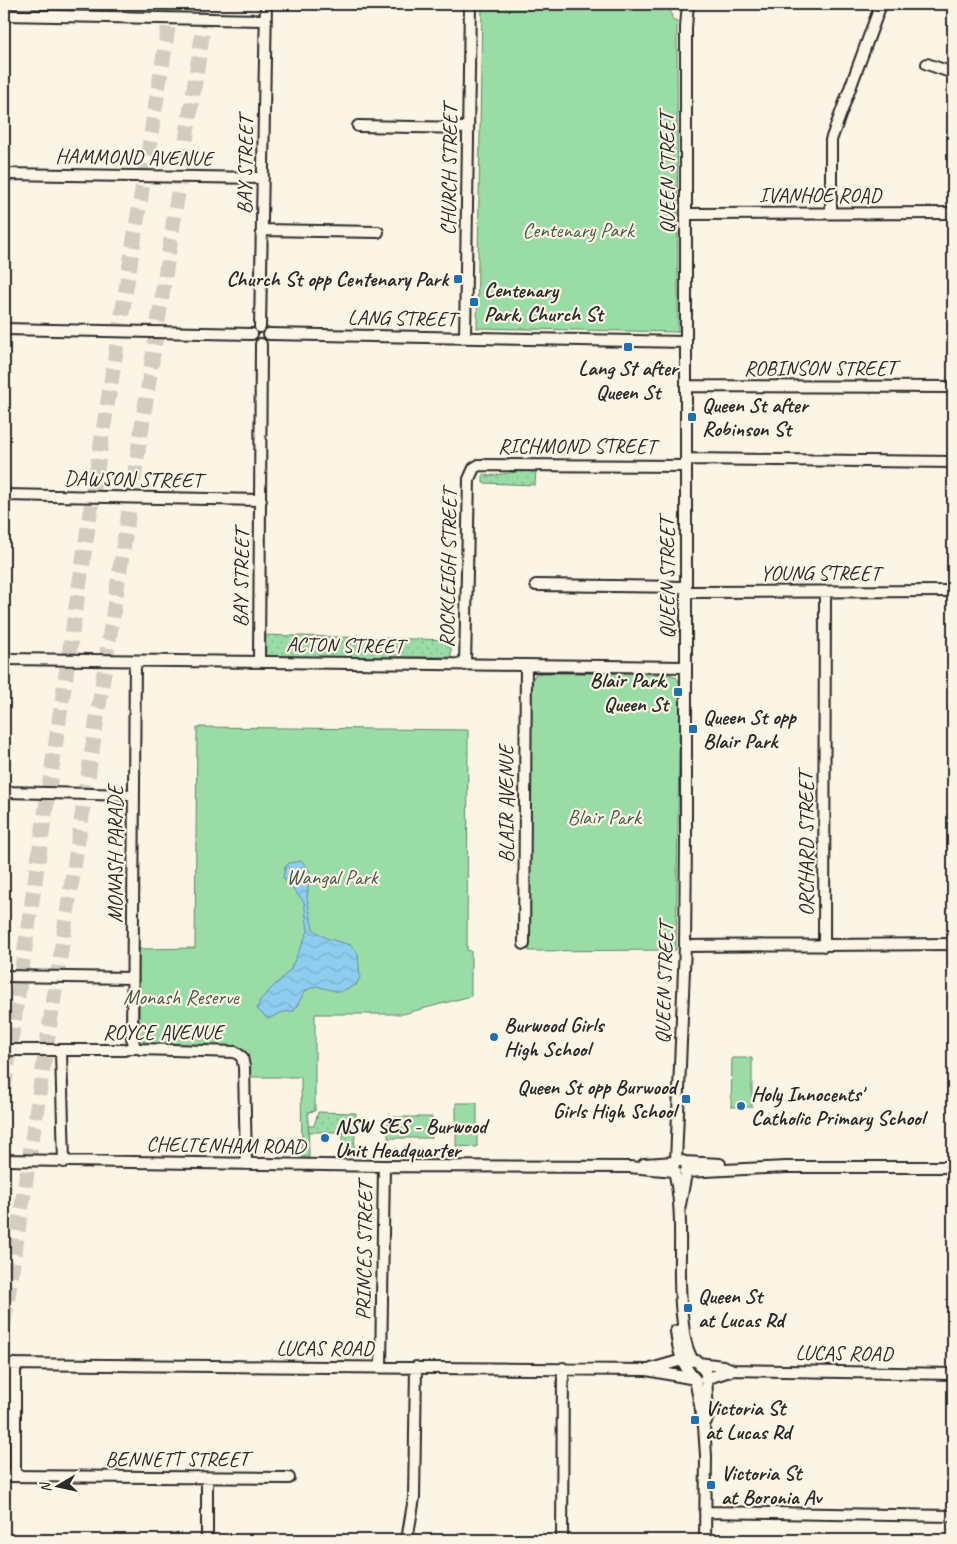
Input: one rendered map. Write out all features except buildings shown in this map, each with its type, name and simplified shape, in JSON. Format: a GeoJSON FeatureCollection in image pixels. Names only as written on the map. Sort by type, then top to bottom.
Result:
{"type":"FeatureCollection","features":[{"type":"Feature","properties":{"kind":"street","name":"BAY STREET"},"geometry":{"type":"LineString","coordinates":[[256,330],[262,230],[266,4]]}},
{"type":"Feature","properties":{"kind":"street","name":"CHURCH STREET"},"geometry":{"type":"LineString","coordinates":[[465,338],[470,4]]}},
{"type":"Feature","properties":{"kind":"street","name":"QUEEN STREET"},"geometry":{"type":"LineString","coordinates":[[682,4],[681,18],[686,27]]}},
{"type":"Feature","properties":{"kind":"street","name":"QUEEN STREET"},"geometry":{"type":"LineString","coordinates":[[688,4],[686,27],[685,946],[679,1130],[680,1307],[689,1361],[706,1372],[700,1379],[704,1426],[705,1540]]}},
{"type":"Feature","properties":{"kind":"street"},"geometry":{"type":"LineString","coordinates":[[831,213],[831,140],[881,4]]}},
{"type":"Feature","properties":{"kind":"street"},"geometry":{"type":"LineString","coordinates":[[4,15],[266,20]]}},
{"type":"Feature","properties":{"kind":"street"},"geometry":{"type":"LineString","coordinates":[[927,64],[953,73]]}},
{"type":"Feature","properties":{"kind":"street"},"geometry":{"type":"LineString","coordinates":[[358,126],[468,128]]}},
{"type":"Feature","properties":{"kind":"street","name":"HAMMOND AVENUE"},"geometry":{"type":"LineString","coordinates":[[4,174],[263,178]]}},
{"type":"Feature","properties":{"kind":"street","name":"IVANHOE ROAD"},"geometry":{"type":"LineString","coordinates":[[686,214],[953,213]]}},
{"type":"Feature","properties":{"kind":"street"},"geometry":{"type":"LineString","coordinates":[[262,230],[378,232]]}},
{"type":"Feature","properties":{"kind":"street"},"geometry":{"type":"LineString","coordinates":[[4,329],[256,330],[265,328],[269,334],[268,340],[261,344],[254,340],[256,330]]}},
{"type":"Feature","properties":{"kind":"street","name":"LANG STREET"},"geometry":{"type":"LineString","coordinates":[[269,334],[685,342]]}},
{"type":"Feature","properties":{"kind":"street","name":"BAY STREET"},"geometry":{"type":"LineString","coordinates":[[259,662],[261,344]]}},
{"type":"Feature","properties":{"kind":"street","name":"ROBINSON STREET"},"geometry":{"type":"LineString","coordinates":[[686,386],[953,387]]}},
{"type":"Feature","properties":{"kind":"street","name":"RICHMOND STREET"},"geometry":{"type":"LineString","coordinates":[[471,472],[479,465],[686,462],[953,462]]}},
{"type":"Feature","properties":{"kind":"street","name":"ROCKLEIGH STREET"},"geometry":{"type":"LineString","coordinates":[[465,665],[469,479],[471,472]]}},
{"type":"Feature","properties":{"kind":"street","name":"DAWSON STREET"},"geometry":{"type":"LineString","coordinates":[[4,495],[261,500]]}},
{"type":"Feature","properties":{"kind":"street","name":"YOUNG STREET"},"geometry":{"type":"LineString","coordinates":[[536,585],[686,590],[953,591]]}},
{"type":"Feature","properties":{"kind":"street","name":"ORCHARD STREET"},"geometry":{"type":"LineString","coordinates":[[824,946],[825,592]]}},
{"type":"Feature","properties":{"kind":"street","name":"ACTON STREET"},"geometry":{"type":"LineString","coordinates":[[4,659],[686,667]]}},
{"type":"Feature","properties":{"kind":"street","name":"MONASH PARADE"},"geometry":{"type":"LineString","coordinates":[[135,661],[132,978],[132,1038],[135,1046]]}},
{"type":"Feature","properties":{"kind":"street","name":"BLAIR AVENUE"},"geometry":{"type":"LineString","coordinates":[[524,944],[526,665]]}},
{"type":"Feature","properties":{"kind":"street"},"geometry":{"type":"LineString","coordinates":[[4,792],[134,795]]}},
{"type":"Feature","properties":{"kind":"street"},"geometry":{"type":"LineString","coordinates":[[685,946],[953,944]]}},
{"type":"Feature","properties":{"kind":"street"},"geometry":{"type":"LineString","coordinates":[[4,976],[132,978]]}},
{"type":"Feature","properties":{"kind":"street","name":"ROYCE AVENUE"},"geometry":{"type":"LineString","coordinates":[[4,1050],[124,1050],[135,1046],[141,1049],[230,1051],[242,1057],[244,1067],[246,1164]]}},
{"type":"Feature","properties":{"kind":"street"},"geometry":{"type":"LineString","coordinates":[[61,1051],[64,1162]]}},
{"type":"Feature","properties":{"kind":"street","name":"CHELTENHAM ROAD"},"geometry":{"type":"LineString","coordinates":[[4,1160],[384,1166],[953,1167]]}},
{"type":"Feature","properties":{"kind":"street","name":"PRINCES STREET"},"geometry":{"type":"LineString","coordinates":[[381,1367],[384,1166]]}},
{"type":"Feature","properties":{"kind":"street","name":"LUCAS ROAD"},"geometry":{"type":"LineString","coordinates":[[647,1370],[689,1361],[723,1366],[733,1370]]}},
{"type":"Feature","properties":{"kind":"street","name":"LUCAS ROAD"},"geometry":{"type":"LineString","coordinates":[[4,1364],[563,1368],[647,1370],[700,1379],[733,1370],[953,1374]]}},
{"type":"Feature","properties":{"kind":"street"},"geometry":{"type":"LineString","coordinates":[[15,1364],[15,1476]]}},
{"type":"Feature","properties":{"kind":"street"},"geometry":{"type":"LineString","coordinates":[[407,1540],[414,1498],[416,1367]]}},
{"type":"Feature","properties":{"kind":"street"},"geometry":{"type":"LineString","coordinates":[[562,1540],[563,1368]]}},
{"type":"Feature","properties":{"kind":"street","name":"BENNETT STREET"},"geometry":{"type":"LineString","coordinates":[[4,1476],[207,1479],[289,1478]]}},
{"type":"Feature","properties":{"kind":"street"},"geometry":{"type":"LineString","coordinates":[[207,1479],[207,1540]]}},
{"type":"Feature","properties":{"kind":"street"},"geometry":{"type":"LineString","coordinates":[[705,1512],[953,1516]]}},
{"type":"Feature","properties":{"kind":"green space","name":"Centenary Park"},"geometry":{"type":"Polygon","coordinates":[[[482,4],[670,4],[672,20],[677,22],[678,332],[477,328],[482,4]]]}},
{"type":"Feature","properties":{"kind":"green space"},"geometry":{"type":"Polygon","coordinates":[[[536,469],[535,485],[483,483],[483,474],[489,476],[536,469]]]}},
{"type":"Feature","properties":{"kind":"green space"},"geometry":{"type":"Polygon","coordinates":[[[263,635],[451,640],[451,657],[262,656],[263,635]]]}},
{"type":"Feature","properties":{"kind":"green space","name":"Blair Park"},"geometry":{"type":"Polygon","coordinates":[[[535,674],[669,674],[676,677],[680,683],[676,950],[529,951],[532,682],[535,674]]]}},
{"type":"Feature","properties":{"kind":"green space","name":"Wangal Park"},"geometry":{"type":"Polygon","coordinates":[[[197,727],[468,730],[467,950],[471,951],[471,996],[403,1014],[315,1014],[315,1111],[308,1112],[309,1157],[302,1157],[301,1077],[249,1077],[248,1059],[244,1052],[235,1046],[149,1044],[142,1041],[139,1033],[139,949],[195,948],[197,727]]]}},
{"type":"Feature","properties":{"kind":"green space"},"geometry":{"type":"Polygon","coordinates":[[[732,1058],[752,1058],[752,1107],[731,1107],[732,1058]]]}},
{"type":"Feature","properties":{"kind":"green space"},"geometry":{"type":"Polygon","coordinates":[[[456,1103],[477,1103],[477,1147],[456,1146],[456,1103]]]}},
{"type":"Feature","properties":{"kind":"green space"},"geometry":{"type":"Polygon","coordinates":[[[318,1112],[356,1113],[354,1154],[343,1154],[343,1132],[307,1132],[307,1126],[314,1126],[318,1112]]]}},
{"type":"Feature","properties":{"kind":"green space"},"geometry":{"type":"Polygon","coordinates":[[[388,1117],[432,1117],[432,1138],[388,1138],[388,1117]]]}},
{"type":"Feature","properties":{"kind":"water"},"geometry":{"type":"Polygon","coordinates":[[[302,861],[310,872],[307,898],[313,929],[326,938],[351,945],[358,953],[360,977],[356,985],[339,992],[316,986],[305,991],[294,1011],[283,1012],[268,1019],[257,1009],[260,1000],[290,970],[308,931],[304,902],[283,878],[285,867],[289,863],[302,861]]]}},
{"type":"Feature","properties":{"kind":"tunnel"},"geometry":{"type":"LineString","coordinates":[[4,1088],[95,481],[172,4]]}},
{"type":"Feature","properties":{"kind":"tunnel"},"geometry":{"type":"LineString","coordinates":[[4,1322],[207,4]]}},
{"type":"Feature","properties":{"kind":"place","name":"Church St opp Centenary Park"},"geometry":{"type":"Point","coordinates":[458,279]}},
{"type":"Feature","properties":{"kind":"place","name":"Centenary Park, Church St"},"geometry":{"type":"Point","coordinates":[474,302]}},
{"type":"Feature","properties":{"kind":"place","name":"Lang St after Queen St"},"geometry":{"type":"Point","coordinates":[628,347]}},
{"type":"Feature","properties":{"kind":"place","name":"Queen St after Robinson St"},"geometry":{"type":"Point","coordinates":[692,417]}},
{"type":"Feature","properties":{"kind":"place","name":"Blair Park, Queen St"},"geometry":{"type":"Point","coordinates":[678,692]}},
{"type":"Feature","properties":{"kind":"place","name":"Queen St opp Blair Park"},"geometry":{"type":"Point","coordinates":[693,729]}},
{"type":"Feature","properties":{"kind":"place","name":"Burwood Girls High School"},"geometry":{"type":"Point","coordinates":[494,1037]}},
{"type":"Feature","properties":{"kind":"place","name":"Queen St opp Burwood Girls High School"},"geometry":{"type":"Point","coordinates":[686,1099]}},
{"type":"Feature","properties":{"kind":"place","name":"Holy Innocents' Catholic Primary School"},"geometry":{"type":"Point","coordinates":[741,1106]}},
{"type":"Feature","properties":{"kind":"place","name":"NSW SES - Burwood Unit Headquarter"},"geometry":{"type":"Point","coordinates":[325,1138]}},
{"type":"Feature","properties":{"kind":"place","name":"Queen St at Lucas Rd"},"geometry":{"type":"Point","coordinates":[688,1308]}},
{"type":"Feature","properties":{"kind":"place","name":"Victoria St at Lucas Rd"},"geometry":{"type":"Point","coordinates":[695,1420]}},
{"type":"Feature","properties":{"kind":"place","name":"Victoria St at Boronia Av"},"geometry":{"type":"Point","coordinates":[711,1485]}},
{"type":"Feature","properties":{"kind":"park label","name":"Monash Reserve"},"geometry":{"type":"Point","coordinates":[181,997]}}]}
